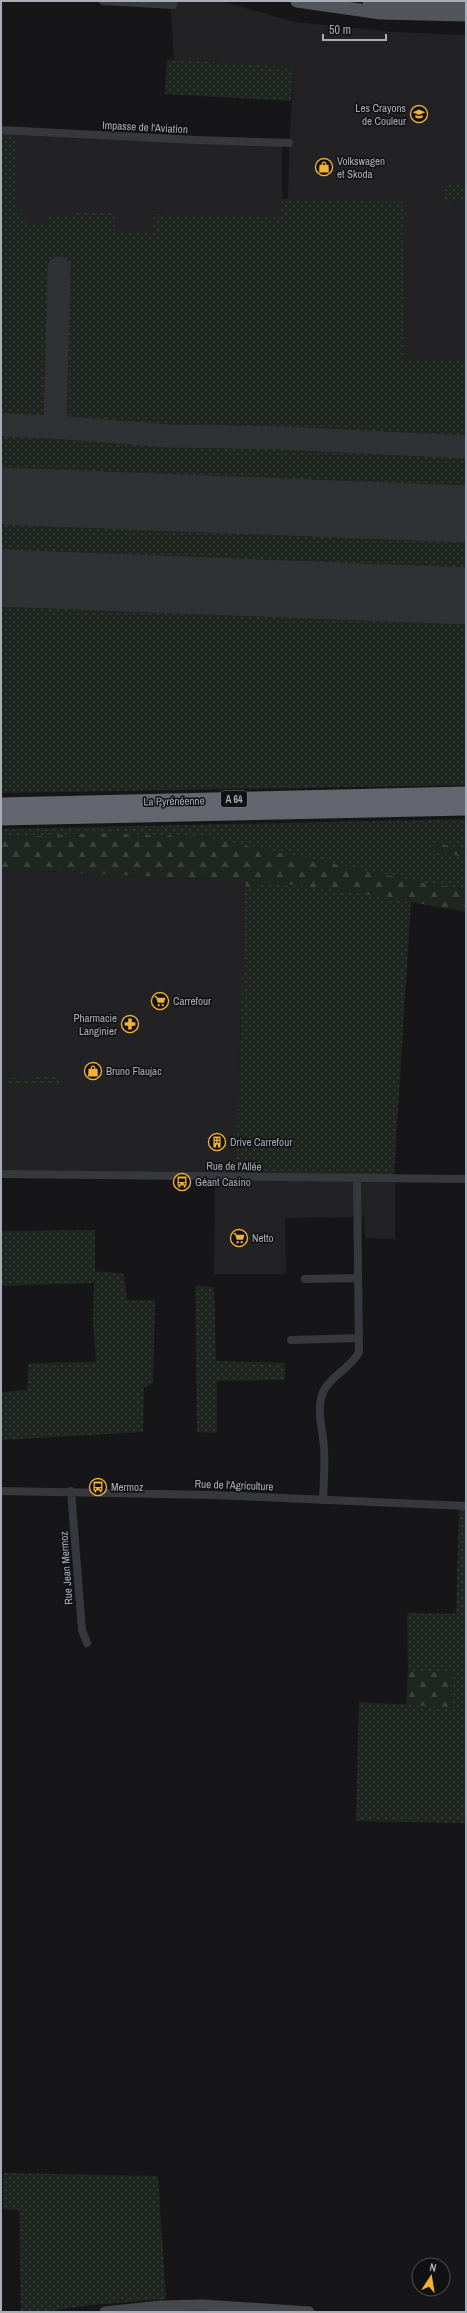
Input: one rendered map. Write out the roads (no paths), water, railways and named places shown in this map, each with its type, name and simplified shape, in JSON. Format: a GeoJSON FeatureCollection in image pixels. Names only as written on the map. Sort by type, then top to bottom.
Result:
{"type":"FeatureCollection","features":[{"type":"Feature","properties":{"kind":"highway","name":"La Pyrénéenne"},"geometry":{"type":"LineString","coordinates":[[1,805],[466,794]]}},
{"type":"Feature","properties":{"kind":"highway","name":"La Pyrénéenne"},"geometry":{"type":"LineString","coordinates":[[1,818],[466,808]]}},
{"type":"Feature","properties":{"kind":"main road"},"geometry":{"type":"LineString","coordinates":[[296,1],[374,12],[466,15]]}},
{"type":"Feature","properties":{"kind":"main road"},"geometry":{"type":"LineString","coordinates":[[370,1],[466,4]]}},
{"type":"Feature","properties":{"kind":"main road"},"geometry":{"type":"LineString","coordinates":[[105,2312],[160,2306],[203,2305],[309,2312]]}},
{"type":"Feature","properties":{"kind":"street"},"geometry":{"type":"LineString","coordinates":[[103,1],[173,5]]}},
{"type":"Feature","properties":{"kind":"street","name":"Impasse de l'Aviation"},"geometry":{"type":"LineString","coordinates":[[1,130],[197,140],[289,142]]}},
{"type":"Feature","properties":{"kind":"street","name":"Rue de l'Allée"},"geometry":{"type":"LineString","coordinates":[[1,1174],[466,1179]]}},
{"type":"Feature","properties":{"kind":"street"},"geometry":{"type":"LineString","coordinates":[[323,1500],[324,1446],[321,1430],[320,1400],[325,1388],[356,1358],[359,1352],[357,1178]]}},
{"type":"Feature","properties":{"kind":"street"},"geometry":{"type":"LineString","coordinates":[[305,1279],[358,1278]]}},
{"type":"Feature","properties":{"kind":"street"},"geometry":{"type":"LineString","coordinates":[[290,1340],[358,1338]]}},
{"type":"Feature","properties":{"kind":"street","name":"Rue de l'Agriculture"},"geometry":{"type":"LineString","coordinates":[[1,1491],[71,1491],[466,1506]]}},
{"type":"Feature","properties":{"kind":"street","name":"Rue Jean Mermoz"},"geometry":{"type":"LineString","coordinates":[[71,1491],[82,1630],[87,1643]]}},
{"type":"Feature","properties":{"kind":"place","name":"Les Crayons de Couleur"},"geometry":{"type":"Point","coordinates":[419,114]}},
{"type":"Feature","properties":{"kind":"place","name":"Volkswagen et Skoda"},"geometry":{"type":"Point","coordinates":[324,167]}},
{"type":"Feature","properties":{"kind":"place","name":"Carrefour"},"geometry":{"type":"Point","coordinates":[160,1001]}},
{"type":"Feature","properties":{"kind":"place","name":"Pharmacie Langinier"},"geometry":{"type":"Point","coordinates":[130,1024]}},
{"type":"Feature","properties":{"kind":"place","name":"Bruno Flaujac"},"geometry":{"type":"Point","coordinates":[93,1071]}},
{"type":"Feature","properties":{"kind":"place","name":"Drive Carrefour"},"geometry":{"type":"Point","coordinates":[217,1142]}},
{"type":"Feature","properties":{"kind":"place","name":"Géant Casino"},"geometry":{"type":"Point","coordinates":[182,1182]}},
{"type":"Feature","properties":{"kind":"place","name":"Netto"},"geometry":{"type":"Point","coordinates":[239,1238]}},
{"type":"Feature","properties":{"kind":"place","name":"Mermoz"},"geometry":{"type":"Point","coordinates":[98,1487]}}]}
